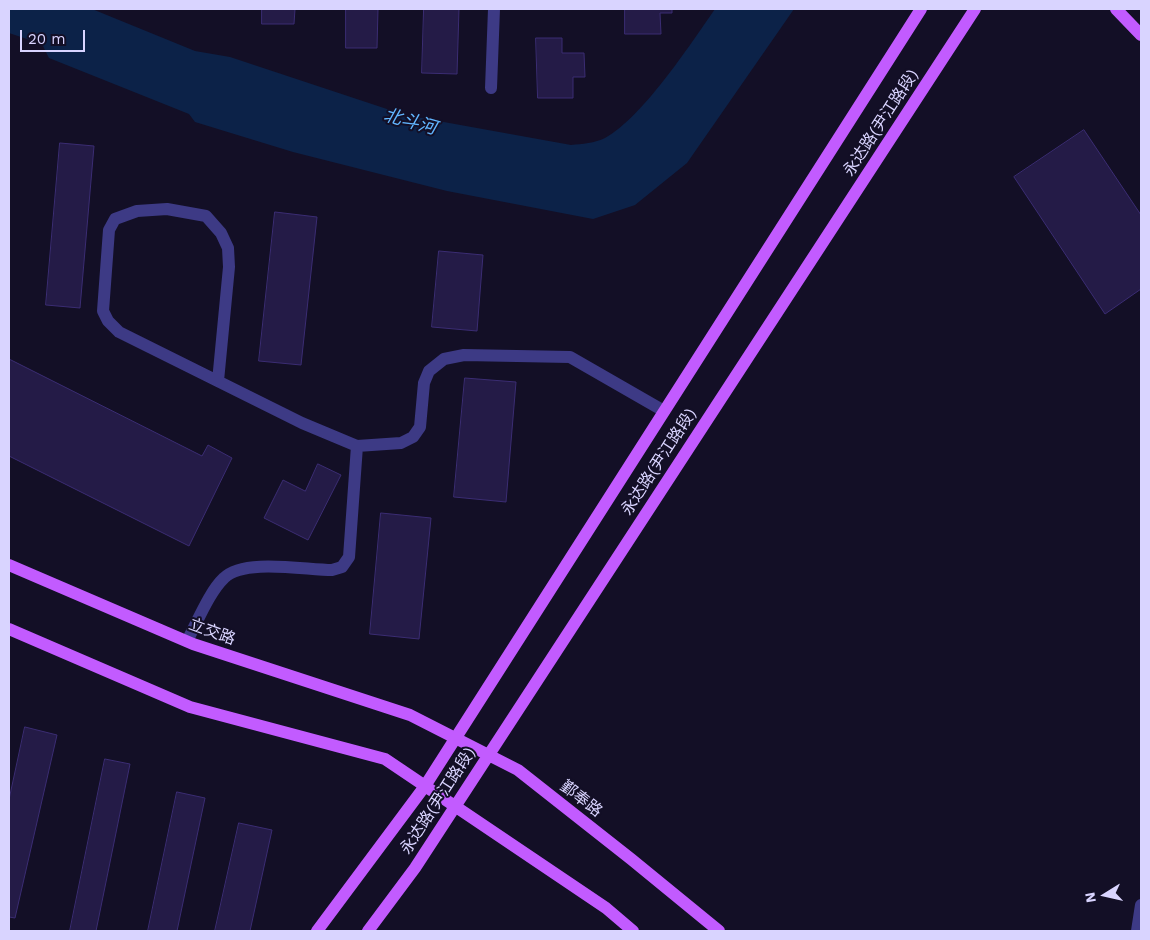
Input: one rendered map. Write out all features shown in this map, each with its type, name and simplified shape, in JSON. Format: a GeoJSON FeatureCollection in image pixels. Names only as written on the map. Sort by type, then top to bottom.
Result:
{"type":"FeatureCollection","features":[{"type":"Feature","properties":{"kind":"main road","name":"永达路(尹江路段)"},"geometry":{"type":"LineString","coordinates":[[317,931],[425,786],[456,739],[920,9]]}},
{"type":"Feature","properties":{"kind":"main road","name":"永达路(尹江路段)"},"geometry":{"type":"LineString","coordinates":[[368,931],[415,868],[975,9]]}},
{"type":"Feature","properties":{"kind":"main road"},"geometry":{"type":"LineString","coordinates":[[1116,9],[1141,35]]}},
{"type":"Feature","properties":{"kind":"main road","name":"立交路"},"geometry":{"type":"LineString","coordinates":[[9,564],[187,641],[410,715]]}},
{"type":"Feature","properties":{"kind":"main road"},"geometry":{"type":"LineString","coordinates":[[9,629],[190,707],[386,759],[606,908],[633,931]]}},
{"type":"Feature","properties":{"kind":"main road","name":"鄞奉路"},"geometry":{"type":"LineString","coordinates":[[410,715],[518,770],[632,859],[719,931]]}},
{"type":"Feature","properties":{"kind":"street"},"geometry":{"type":"LineString","coordinates":[[491,88],[494,9]]}},
{"type":"Feature","properties":{"kind":"street"},"geometry":{"type":"LineString","coordinates":[[218,381],[229,267],[228,248],[221,233],[206,216],[168,209],[137,211],[115,219],[109,230],[103,302],[103,311],[108,321],[120,332],[218,381],[302,423],[357,446],[401,443],[413,437],[420,427],[424,383],[429,371],[444,359],[464,355],[570,357],[664,411]]}},
{"type":"Feature","properties":{"kind":"street"},"geometry":{"type":"LineString","coordinates":[[187,641],[224,578],[239,569],[257,567],[332,570],[342,567],[349,557],[357,446]]}},
{"type":"Feature","properties":{"kind":"street"},"geometry":{"type":"LineString","coordinates":[[1137,931],[1141,905]]}},
{"type":"Feature","properties":{"kind":"water","name":"北斗河"},"geometry":{"type":"Polygon","coordinates":[[[9,9],[92,9],[195,51],[230,57],[405,115],[571,145],[605,138],[634,114],[664,80],[715,9],[794,9],[687,163],[635,205],[593,219],[447,191],[293,152],[195,122],[189,114],[49,58],[42,44],[9,33],[9,9]]]}},
{"type":"Feature","properties":{"kind":"building"},"geometry":{"type":"Polygon","coordinates":[[[262,9],[295,9],[294,24],[262,24],[262,9]]]}},
{"type":"Feature","properties":{"kind":"building"},"geometry":{"type":"Polygon","coordinates":[[[346,9],[378,9],[377,48],[346,48],[346,9]]]}},
{"type":"Feature","properties":{"kind":"building"},"geometry":{"type":"Polygon","coordinates":[[[424,9],[459,9],[457,74],[422,73],[424,9]]]}},
{"type":"Feature","properties":{"kind":"building"},"geometry":{"type":"Polygon","coordinates":[[[625,9],[672,9],[672,13],[660,13],[661,34],[625,34],[625,9]]]}},
{"type":"Feature","properties":{"kind":"building"},"geometry":{"type":"Polygon","coordinates":[[[536,38],[562,38],[562,53],[584,53],[585,77],[573,77],[573,98],[538,98],[536,38]]]}},
{"type":"Feature","properties":{"kind":"building"},"geometry":{"type":"Polygon","coordinates":[[[1084,130],[1141,215],[1141,289],[1105,314],[1014,177],[1084,130]]]}},
{"type":"Feature","properties":{"kind":"building"},"geometry":{"type":"Polygon","coordinates":[[[60,143],[94,146],[80,308],[46,305],[60,143]]]}},
{"type":"Feature","properties":{"kind":"building"},"geometry":{"type":"Polygon","coordinates":[[[275,212],[317,217],[301,365],[259,361],[275,212]]]}},
{"type":"Feature","properties":{"kind":"building"},"geometry":{"type":"Polygon","coordinates":[[[439,251],[483,255],[477,331],[432,327],[439,251]]]}},
{"type":"Feature","properties":{"kind":"building"},"geometry":{"type":"Polygon","coordinates":[[[9,359],[202,456],[208,445],[232,458],[189,546],[9,456],[9,359]]]}},
{"type":"Feature","properties":{"kind":"building"},"geometry":{"type":"Polygon","coordinates":[[[465,378],[516,382],[506,502],[454,497],[465,378]]]}},
{"type":"Feature","properties":{"kind":"building"},"geometry":{"type":"Polygon","coordinates":[[[318,464],[341,475],[308,540],[264,518],[283,480],[305,491],[318,464]]]}},
{"type":"Feature","properties":{"kind":"building"},"geometry":{"type":"Polygon","coordinates":[[[381,513],[431,518],[419,639],[370,634],[381,513]]]}},
{"type":"Feature","properties":{"kind":"building"},"geometry":{"type":"Polygon","coordinates":[[[25,727],[57,735],[15,918],[9,917],[9,800],[25,727]]]}},
{"type":"Feature","properties":{"kind":"building"},"geometry":{"type":"Polygon","coordinates":[[[105,759],[130,764],[96,931],[70,931],[105,759]]]}},
{"type":"Feature","properties":{"kind":"building"},"geometry":{"type":"Polygon","coordinates":[[[177,792],[205,798],[177,931],[148,931],[177,792]]]}},
{"type":"Feature","properties":{"kind":"building"},"geometry":{"type":"Polygon","coordinates":[[[239,823],[272,830],[250,931],[215,931],[239,823]]]}}]}
